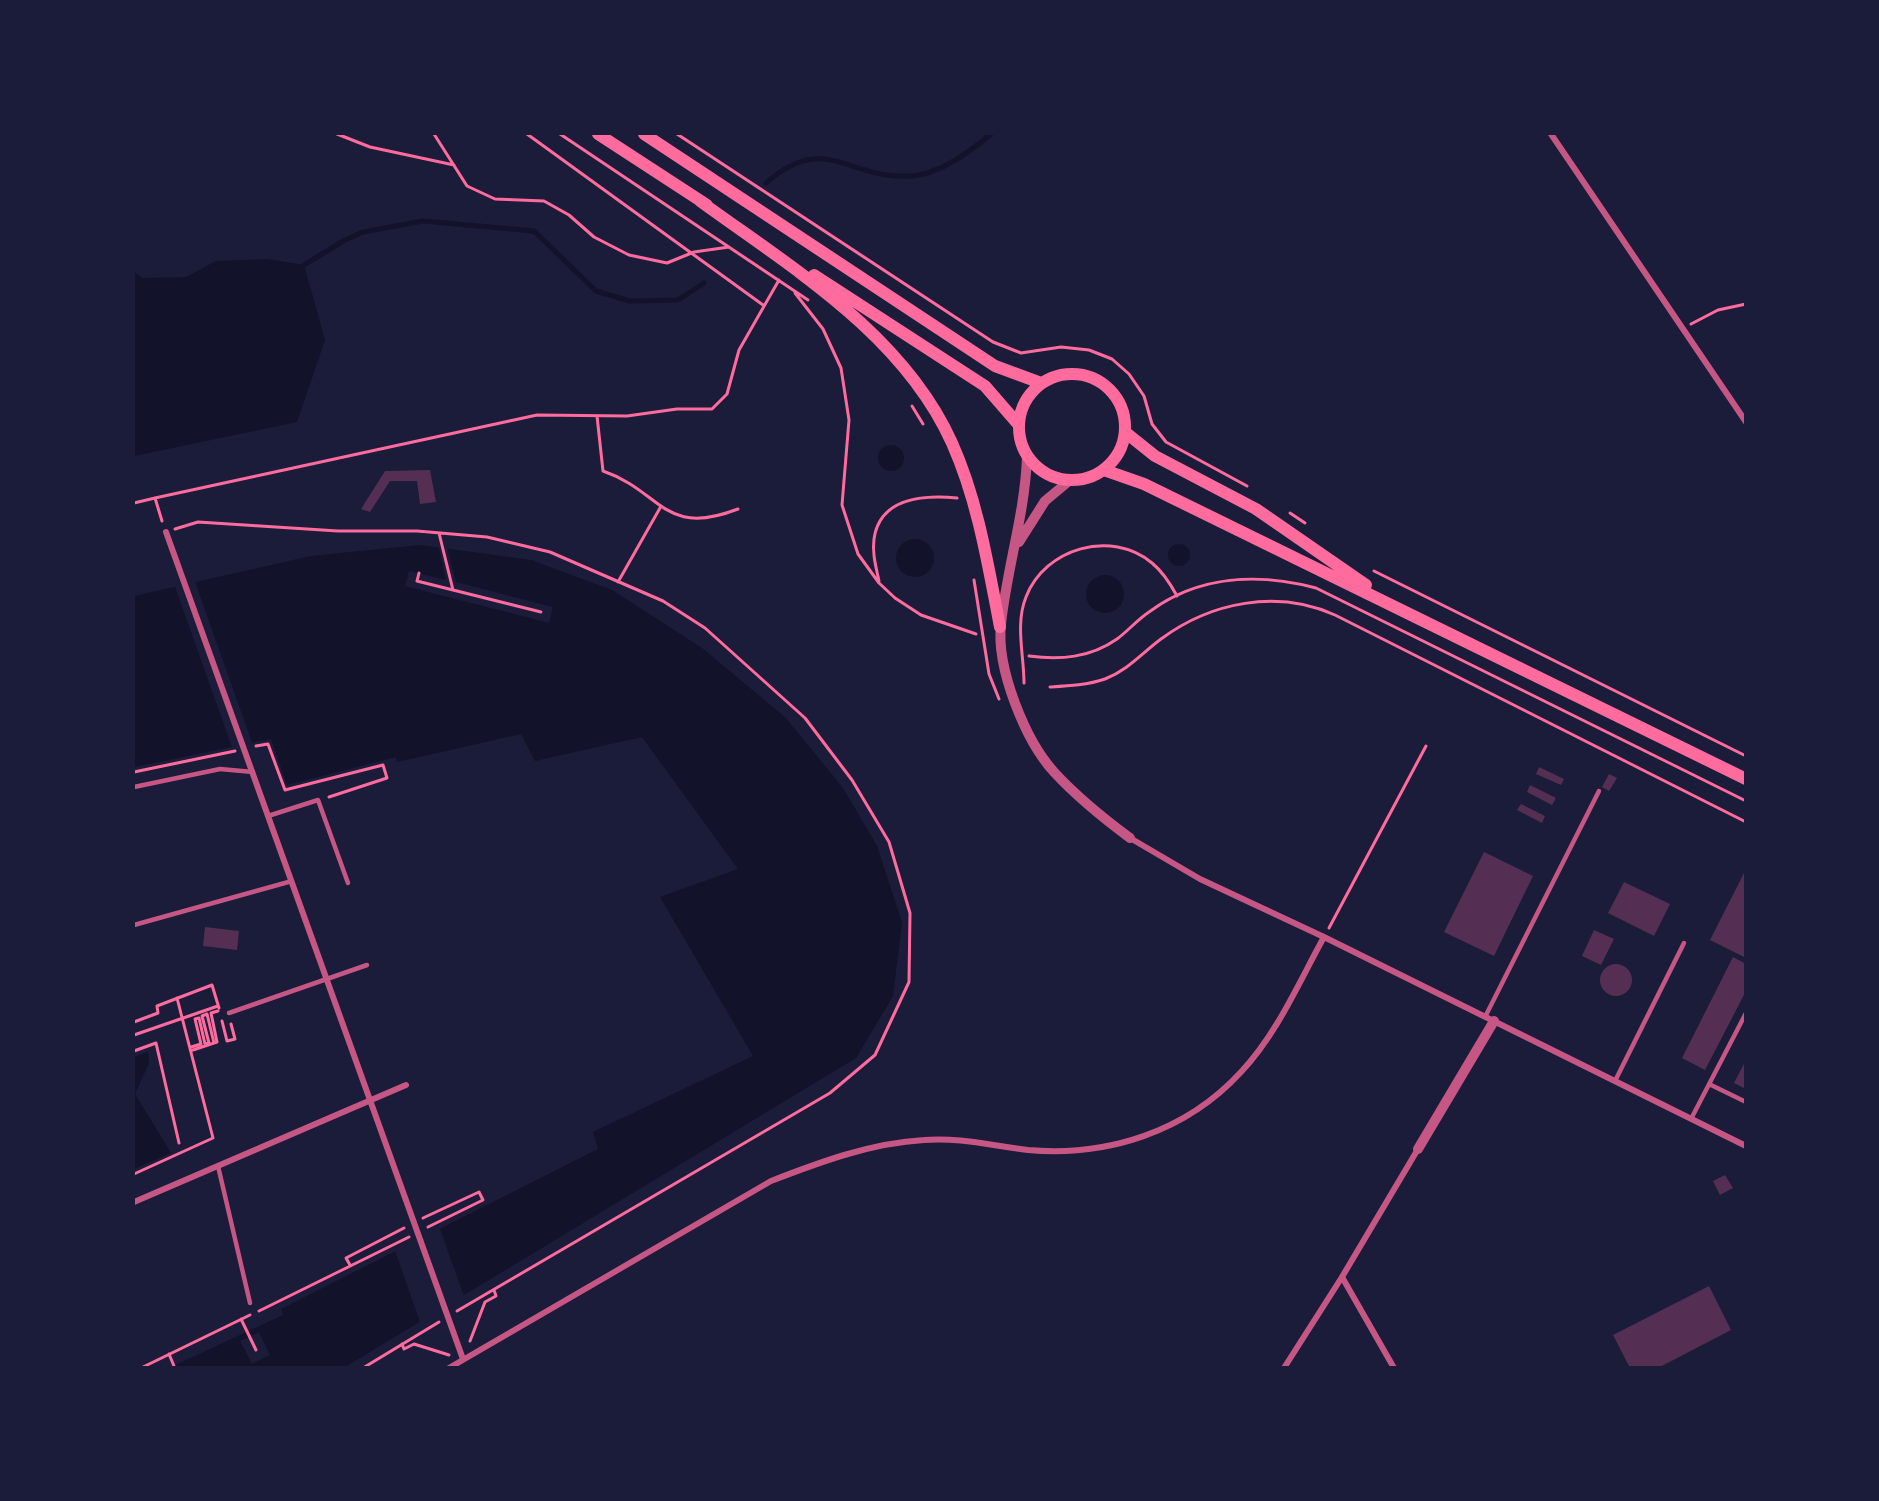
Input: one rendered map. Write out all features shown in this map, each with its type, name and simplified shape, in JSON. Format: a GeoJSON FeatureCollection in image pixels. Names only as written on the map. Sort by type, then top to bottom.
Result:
{"type":"FeatureCollection","features":[{"type":"Feature","properties":{"kind":"main road"},"geometry":{"type":"LineString","coordinates":[[598,134],[985,386],[1018,424]]}},
{"type":"Feature","properties":{"kind":"main road"},"geometry":{"type":"LineString","coordinates":[[644,134],[995,366],[1041,383]]}},
{"type":"Feature","properties":{"kind":"main road"},"geometry":{"type":"LineString","coordinates":[[700,201],[821,290],[878,339],[924,395],[952,442],[973,501],[1000,627]]}},
{"type":"Feature","properties":{"kind":"main road"},"geometry":{"type":"LineString","coordinates":[[1074,374],[1091,377],[1106,386],[1117,399],[1124,415],[1125,432],[1122,447],[1104,470],[1087,478],[1068,481],[1045,473],[1027,457],[1020,441],[1018,424],[1021,409],[1029,394],[1041,383],[1056,376],[1074,374]]}},
{"type":"Feature","properties":{"kind":"main road"},"geometry":{"type":"LineString","coordinates":[[1125,432],[1155,456],[1256,509],[1397,607]]}},
{"type":"Feature","properties":{"kind":"main road"},"geometry":{"type":"LineString","coordinates":[[1104,470],[1144,484],[1746,779]]}},
{"type":"Feature","properties":{"kind":"street"},"geometry":{"type":"LineString","coordinates":[[1551,134],[1746,422]]}},
{"type":"Feature","properties":{"kind":"street"},"geometry":{"type":"LineString","coordinates":[[1027,457],[1026,488],[1000,627],[1010,686],[1025,726],[1053,770],[1091,808],[1130,838],[1200,879],[1324,937],[1746,1146]]}},
{"type":"Feature","properties":{"kind":"street"},"geometry":{"type":"LineString","coordinates":[[1015,550],[1028,525],[1045,501],[1068,481]]}},
{"type":"Feature","properties":{"kind":"street"},"geometry":{"type":"LineString","coordinates":[[166,532],[412,1223],[463,1359]]}},
{"type":"Feature","properties":{"kind":"street"},"geometry":{"type":"LineString","coordinates":[[449,1368],[771,1181],[825,1160],[876,1147],[925,1140],[1075,1152],[1122,1144],[1166,1128],[1207,1104],[1242,1072],[1273,1029],[1324,937]]}},
{"type":"Feature","properties":{"kind":"street"},"geometry":{"type":"LineString","coordinates":[[1284,1368],[1342,1277],[1418,1149],[1490,1019]]}},
{"type":"Feature","properties":{"kind":"street"},"geometry":{"type":"LineString","coordinates":[[134,1202],[406,1085]]}},
{"type":"Feature","properties":{"kind":"street"},"geometry":{"type":"LineString","coordinates":[[1342,1277],[1394,1368]]}},
{"type":"Feature","properties":{"kind":"lane"},"geometry":{"type":"LineString","coordinates":[[134,787],[220,769],[253,772]]}},
{"type":"Feature","properties":{"kind":"lane"},"geometry":{"type":"LineString","coordinates":[[1490,1019],[1599,791]]}},
{"type":"Feature","properties":{"kind":"lane"},"geometry":{"type":"LineString","coordinates":[[268,816],[318,800],[348,883]]}},
{"type":"Feature","properties":{"kind":"lane"},"geometry":{"type":"LineString","coordinates":[[134,925],[292,881]]}},
{"type":"Feature","properties":{"kind":"lane"},"geometry":{"type":"LineString","coordinates":[[1615,1081],[1684,943]]}},
{"type":"Feature","properties":{"kind":"lane"},"geometry":{"type":"LineString","coordinates":[[229,1014],[367,965]]}},
{"type":"Feature","properties":{"kind":"lane"},"geometry":{"type":"LineString","coordinates":[[1691,1119],[1746,1013]]}},
{"type":"Feature","properties":{"kind":"lane"},"geometry":{"type":"LineString","coordinates":[[1709,1084],[1746,1102]]}},
{"type":"Feature","properties":{"kind":"lane"},"geometry":{"type":"LineString","coordinates":[[218,1166],[250,1303]]}},
{"type":"Feature","properties":{"kind":"path"},"geometry":{"type":"LineString","coordinates":[[337,134],[370,147],[454,165]]}},
{"type":"Feature","properties":{"kind":"path"},"geometry":{"type":"LineString","coordinates":[[435,134],[467,186],[495,199],[544,201],[569,215],[594,237],[629,255],[667,262],[694,252],[729,247]]}},
{"type":"Feature","properties":{"kind":"path"},"geometry":{"type":"LineString","coordinates":[[528,134],[694,252],[763,305]]}},
{"type":"Feature","properties":{"kind":"path"},"geometry":{"type":"LineString","coordinates":[[560,134],[817,306]]}},
{"type":"Feature","properties":{"kind":"path"},"geometry":{"type":"LineString","coordinates":[[677,134],[993,342],[1021,353],[1061,347],[1089,350],[1112,359],[1130,374],[1144,396],[1152,424],[1166,442],[1251,488]]}},
{"type":"Feature","properties":{"kind":"path"},"geometry":{"type":"LineString","coordinates":[[134,503],[537,415],[597,416],[712,409],[727,394],[739,350],[779,280]]}},
{"type":"Feature","properties":{"kind":"path"},"geometry":{"type":"LineString","coordinates":[[792,290],[823,329],[841,368],[849,420],[842,505],[858,554],[879,583],[895,598],[921,615],[976,634]]}},
{"type":"Feature","properties":{"kind":"path"},"geometry":{"type":"LineString","coordinates":[[1683,328],[1719,310],[1746,304]]}},
{"type":"Feature","properties":{"kind":"path"},"geometry":{"type":"LineString","coordinates":[[907,397],[927,431]]}},
{"type":"Feature","properties":{"kind":"path"},"geometry":{"type":"LineString","coordinates":[[597,416],[603,471],[624,478],[660,508],[683,517],[714,518],[738,509]]}},
{"type":"Feature","properties":{"kind":"path"},"geometry":{"type":"LineString","coordinates":[[879,583],[873,553],[874,537],[880,523],[893,508],[909,498],[933,496],[958,499],[954,489]]}},
{"type":"Feature","properties":{"kind":"path"},"geometry":{"type":"LineString","coordinates":[[155,498],[166,532],[198,522],[487,537],[550,552],[663,601],[705,628],[805,718],[852,780],[889,842],[910,913],[909,982],[875,1055],[830,1093],[453,1314]]}},
{"type":"Feature","properties":{"kind":"path"},"geometry":{"type":"LineString","coordinates":[[618,582],[660,508]]}},
{"type":"Feature","properties":{"kind":"path"},"geometry":{"type":"LineString","coordinates":[[1288,512],[1306,524]]}},
{"type":"Feature","properties":{"kind":"path"},"geometry":{"type":"LineString","coordinates":[[440,533],[453,590]]}},
{"type":"Feature","properties":{"kind":"path"},"geometry":{"type":"LineString","coordinates":[[1025,693],[1020,617],[1026,597],[1036,578],[1051,563],[1070,552],[1090,546],[1122,549],[1151,562],[1166,577],[1177,596]]}},
{"type":"Feature","properties":{"kind":"path"},"geometry":{"type":"LineString","coordinates":[[1371,569],[1746,756]]}},
{"type":"Feature","properties":{"kind":"path"},"geometry":{"type":"LineString","coordinates":[[419,573],[417,581],[541,612]]}},
{"type":"Feature","properties":{"kind":"path"},"geometry":{"type":"LineString","coordinates":[[973,573],[989,674],[995,695],[1003,703]]}},
{"type":"Feature","properties":{"kind":"path"},"geometry":{"type":"LineString","coordinates":[[1029,656],[1057,660],[1100,649],[1117,639],[1149,611],[1206,584],[1230,579],[1287,580],[1317,588],[1746,801]]}},
{"type":"Feature","properties":{"kind":"path"},"geometry":{"type":"LineString","coordinates":[[1050,687],[1105,679],[1133,664],[1181,624],[1212,610],[1262,601],[1297,603],[1335,615],[1746,822]]}},
{"type":"Feature","properties":{"kind":"path"},"geometry":{"type":"LineString","coordinates":[[134,772],[268,744],[285,790],[383,765],[387,778],[318,800]]}},
{"type":"Feature","properties":{"kind":"path"},"geometry":{"type":"LineString","coordinates":[[1324,937],[1426,746]]}},
{"type":"Feature","properties":{"kind":"path"},"geometry":{"type":"LineString","coordinates":[[134,1022],[159,1013],[157,1006],[212,985],[227,1041],[235,1039],[229,1014]]}},
{"type":"Feature","properties":{"kind":"path"},"geometry":{"type":"LineString","coordinates":[[134,1174],[213,1138],[192,1048],[177,998]]}},
{"type":"Feature","properties":{"kind":"path"},"geometry":{"type":"LineString","coordinates":[[134,1035],[183,1018],[219,1009]]}},
{"type":"Feature","properties":{"kind":"path"},"geometry":{"type":"LineString","coordinates":[[192,1048],[218,1042],[211,1013],[219,1009]]}},
{"type":"Feature","properties":{"kind":"path"},"geometry":{"type":"LineString","coordinates":[[206,1012],[214,1043]]}},
{"type":"Feature","properties":{"kind":"path"},"geometry":{"type":"LineString","coordinates":[[205,1045],[209,1043],[202,1016],[206,1012]]}},
{"type":"Feature","properties":{"kind":"path"},"geometry":{"type":"LineString","coordinates":[[194,1016],[199,1018],[205,1045]]}},
{"type":"Feature","properties":{"kind":"path"},"geometry":{"type":"LineString","coordinates":[[192,1048],[201,1044],[194,1016]]}},
{"type":"Feature","properties":{"kind":"path"},"geometry":{"type":"LineString","coordinates":[[134,1051],[156,1043],[179,1143]]}},
{"type":"Feature","properties":{"kind":"path"},"geometry":{"type":"LineString","coordinates":[[422,1230],[483,1200]]}},
{"type":"Feature","properties":{"kind":"path"},"geometry":{"type":"LineString","coordinates":[[141,1368],[411,1235]]}},
{"type":"Feature","properties":{"kind":"path"},"geometry":{"type":"LineString","coordinates":[[402,1344],[404,1349],[414,1344],[463,1359],[485,1302],[496,1296],[494,1290]]}},
{"type":"Feature","properties":{"kind":"path"},"geometry":{"type":"LineString","coordinates":[[241,1320],[256,1350]]}},
{"type":"Feature","properties":{"kind":"path"},"geometry":{"type":"LineString","coordinates":[[363,1368],[443,1320]]}},
{"type":"Feature","properties":{"kind":"path"},"geometry":{"type":"LineString","coordinates":[[169,1354],[174,1366]]}},
{"type":"Feature","properties":{"kind":"shaded area"},"geometry":{"type":"Polygon","coordinates":[[[267,259],[304,265],[325,340],[297,422],[134,456],[134,272],[143,278],[186,277],[216,261],[267,259]]]}},
{"type":"Feature","properties":{"kind":"shaded area"},"geometry":{"type":"Polygon","coordinates":[[[891,445],[901,448],[904,458],[901,468],[891,471],[881,468],[878,458],[881,448],[891,445]]]}},
{"type":"Feature","properties":{"kind":"shaded area"},"geometry":{"type":"Polygon","coordinates":[[[915,539],[929,544],[934,558],[929,572],[915,577],[901,572],[896,558],[901,544],[915,539]]]}},
{"type":"Feature","properties":{"kind":"shaded area"},"geometry":{"type":"Polygon","coordinates":[[[1175,544],[1183,544],[1190,551],[1190,559],[1183,566],[1175,566],[1168,559],[1168,551],[1175,544]]]}},
{"type":"Feature","properties":{"kind":"shaded area"},"geometry":{"type":"Polygon","coordinates":[[[420,545],[531,560],[612,590],[702,648],[786,718],[843,788],[877,846],[902,922],[893,996],[856,1058],[345,1367],[171,1367],[283,1315],[281,1309],[598,1149],[593,1132],[753,1056],[660,897],[738,869],[642,737],[535,761],[521,734],[397,762],[396,757],[287,785],[271,739],[134,767],[134,596],[311,556],[420,545]]]}},
{"type":"Feature","properties":{"kind":"shaded area"},"geometry":{"type":"Polygon","coordinates":[[[1105,575],[1119,580],[1124,594],[1119,608],[1105,613],[1091,608],[1086,594],[1091,580],[1105,575]]]}},
{"type":"Feature","properties":{"kind":"shaded area"},"geometry":{"type":"Polygon","coordinates":[[[148,1052],[149,1063],[135,1094],[171,1153],[134,1169],[134,1057],[148,1052]]]}},
{"type":"Feature","properties":{"kind":"pier"},"geometry":{"type":"Polygon","coordinates":[[[438,544],[447,546],[456,582],[553,607],[549,623],[405,586],[409,571],[446,580],[438,544]]]}},
{"type":"Feature","properties":{"kind":"pier"},"geometry":{"type":"Polygon","coordinates":[[[194,579],[253,745],[233,750],[174,584],[194,579]]]}},
{"type":"Feature","properties":{"kind":"pier"},"geometry":{"type":"Polygon","coordinates":[[[439,1226],[465,1299],[421,1325],[394,1248],[439,1226]]]}},
{"type":"Feature","properties":{"kind":"pier"},"geometry":{"type":"Polygon","coordinates":[[[259,1332],[270,1355],[252,1364],[240,1341],[259,1332]]]}},
{"type":"Feature","properties":{"kind":"building"},"geometry":{"type":"Polygon","coordinates":[[[430,470],[436,502],[420,504],[417,481],[390,481],[370,512],[361,509],[385,471],[430,470]]]}},
{"type":"Feature","properties":{"kind":"building"},"geometry":{"type":"Polygon","coordinates":[[[1539,767],[1564,779],[1561,785],[1536,774],[1539,767]]]}},
{"type":"Feature","properties":{"kind":"building"},"geometry":{"type":"Polygon","coordinates":[[[1609,774],[1617,778],[1609,791],[1602,787],[1609,774]]]}},
{"type":"Feature","properties":{"kind":"building"},"geometry":{"type":"Polygon","coordinates":[[[1530,785],[1556,798],[1552,805],[1527,792],[1530,785]]]}},
{"type":"Feature","properties":{"kind":"building"},"geometry":{"type":"Polygon","coordinates":[[[1521,804],[1545,816],[1542,823],[1517,810],[1521,804]]]}},
{"type":"Feature","properties":{"kind":"building"},"geometry":{"type":"Polygon","coordinates":[[[1484,852],[1533,876],[1494,956],[1444,932],[1484,852]]]}},
{"type":"Feature","properties":{"kind":"building"},"geometry":{"type":"Polygon","coordinates":[[[1746,869],[1746,958],[1710,940],[1746,869]]]}},
{"type":"Feature","properties":{"kind":"building"},"geometry":{"type":"Polygon","coordinates":[[[1624,882],[1670,904],[1654,936],[1608,913],[1624,882]]]}},
{"type":"Feature","properties":{"kind":"building"},"geometry":{"type":"Polygon","coordinates":[[[205,927],[239,931],[237,950],[203,946],[205,927]]]}},
{"type":"Feature","properties":{"kind":"building"},"geometry":{"type":"Polygon","coordinates":[[[1594,930],[1614,939],[1601,965],[1582,956],[1594,930]]]}},
{"type":"Feature","properties":{"kind":"building"},"geometry":{"type":"Polygon","coordinates":[[[1733,957],[1746,964],[1746,991],[1705,1070],[1682,1058],[1733,957]]]}},
{"type":"Feature","properties":{"kind":"building"},"geometry":{"type":"Polygon","coordinates":[[[1616,964],[1627,969],[1632,980],[1627,991],[1616,996],[1605,991],[1600,980],[1605,969],[1616,964]]]}},
{"type":"Feature","properties":{"kind":"building"},"geometry":{"type":"Polygon","coordinates":[[[1746,1060],[1746,1089],[1734,1083],[1746,1060]]]}},
{"type":"Feature","properties":{"kind":"building"},"geometry":{"type":"Polygon","coordinates":[[[1725,1175],[1733,1188],[1720,1195],[1713,1181],[1725,1175]]]}},
{"type":"Feature","properties":{"kind":"building"},"geometry":{"type":"Polygon","coordinates":[[[1709,1286],[1731,1330],[1658,1368],[1630,1368],[1613,1335],[1709,1286]]]}},
{"type":"Feature","properties":{"kind":"waterway"},"geometry":{"type":"LineString","coordinates":[[766,183],[787,168],[805,160],[822,159],[890,176],[922,174],[954,161],[991,134]]}},
{"type":"Feature","properties":{"kind":"waterway"},"geometry":{"type":"LineString","coordinates":[[304,265],[345,240],[363,232],[423,221],[534,231],[596,291],[630,301],[678,300],[704,283]]}}]}
